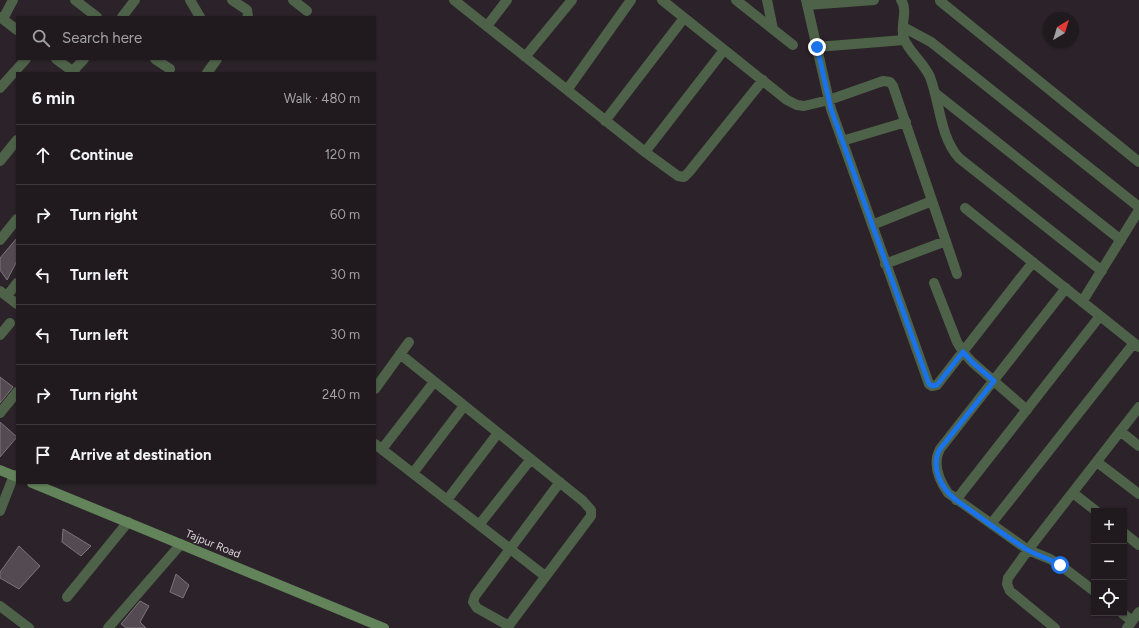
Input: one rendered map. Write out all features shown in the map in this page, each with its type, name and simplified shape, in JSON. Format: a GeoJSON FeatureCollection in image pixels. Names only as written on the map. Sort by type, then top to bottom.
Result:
{"type":"FeatureCollection","features":[{"type":"Feature","properties":{"kind":"main road"},"geometry":{"type":"LineString","coordinates":[[0,470],[15,476]]}},
{"type":"Feature","properties":{"kind":"main road","name":"Tajpur Road"},"geometry":{"type":"LineString","coordinates":[[34,484],[384,628]]}},
{"type":"Feature","properties":{"kind":"street"},"geometry":{"type":"LineString","coordinates":[[13,0],[2,18],[16,29]]}},
{"type":"Feature","properties":{"kind":"street"},"geometry":{"type":"LineString","coordinates":[[74,0],[96,16]]}},
{"type":"Feature","properties":{"kind":"street"},"geometry":{"type":"LineString","coordinates":[[123,16],[136,0]]}},
{"type":"Feature","properties":{"kind":"street"},"geometry":{"type":"LineString","coordinates":[[190,0],[199,16]]}},
{"type":"Feature","properties":{"kind":"street"},"geometry":{"type":"LineString","coordinates":[[232,0],[247,10],[248,16]]}},
{"type":"Feature","properties":{"kind":"street"},"geometry":{"type":"LineString","coordinates":[[294,0],[307,11]]}},
{"type":"Feature","properties":{"kind":"street"},"geometry":{"type":"LineString","coordinates":[[454,0],[605,121],[678,176],[684,177],[689,172],[763,80]]}},
{"type":"Feature","properties":{"kind":"street"},"geometry":{"type":"LineString","coordinates":[[487,26],[508,0]]}},
{"type":"Feature","properties":{"kind":"street"},"geometry":{"type":"LineString","coordinates":[[525,57],[572,0]]}},
{"type":"Feature","properties":{"kind":"street"},"geometry":{"type":"LineString","coordinates":[[567,90],[632,0]]}},
{"type":"Feature","properties":{"kind":"street"},"geometry":{"type":"LineString","coordinates":[[662,0],[787,100],[797,105],[804,106],[829,100],[883,82],[890,82],[893,86],[906,122],[957,274]]}},
{"type":"Feature","properties":{"kind":"street"},"geometry":{"type":"LineString","coordinates":[[736,0],[793,45]]}},
{"type":"Feature","properties":{"kind":"street"},"geometry":{"type":"LineString","coordinates":[[767,0],[774,29]]}},
{"type":"Feature","properties":{"kind":"street"},"geometry":{"type":"LineString","coordinates":[[874,0],[807,2],[829,100],[885,264],[929,384],[932,386],[937,385],[1033,262]]}},
{"type":"Feature","properties":{"kind":"street"},"geometry":{"type":"LineString","coordinates":[[901,0],[904,4],[902,32],[904,40],[930,76],[946,136],[953,151],[959,158],[1102,271]]}},
{"type":"Feature","properties":{"kind":"street"},"geometry":{"type":"LineString","coordinates":[[940,1],[1139,162]]}},
{"type":"Feature","properties":{"kind":"street"},"geometry":{"type":"LineString","coordinates":[[605,121],[684,18]]}},
{"type":"Feature","properties":{"kind":"street"},"geometry":{"type":"LineString","coordinates":[[903,27],[931,42],[1139,206]]}},
{"type":"Feature","properties":{"kind":"street"},"geometry":{"type":"LineString","coordinates":[[817,47],[904,40]]}},
{"type":"Feature","properties":{"kind":"street"},"geometry":{"type":"LineString","coordinates":[[645,152],[724,50]]}},
{"type":"Feature","properties":{"kind":"street"},"geometry":{"type":"LineString","coordinates":[[0,88],[25,60]]}},
{"type":"Feature","properties":{"kind":"street"},"geometry":{"type":"LineString","coordinates":[[57,60],[73,72],[83,60]]}},
{"type":"Feature","properties":{"kind":"street"},"geometry":{"type":"LineString","coordinates":[[156,60],[170,69]]}},
{"type":"Feature","properties":{"kind":"street"},"geometry":{"type":"LineString","coordinates":[[208,72],[216,60]]}},
{"type":"Feature","properties":{"kind":"street"},"geometry":{"type":"LineString","coordinates":[[935,93],[1121,240]]}},
{"type":"Feature","properties":{"kind":"street"},"geometry":{"type":"LineString","coordinates":[[842,140],[906,122]]}},
{"type":"Feature","properties":{"kind":"street"},"geometry":{"type":"LineString","coordinates":[[0,161],[16,141]]}},
{"type":"Feature","properties":{"kind":"street"},"geometry":{"type":"LineString","coordinates":[[872,225],[932,201]]}},
{"type":"Feature","properties":{"kind":"street"},"geometry":{"type":"LineString","coordinates":[[965,208],[1137,345],[991,524]]}},
{"type":"Feature","properties":{"kind":"street"},"geometry":{"type":"LineString","coordinates":[[1082,302],[1139,210]]}},
{"type":"Feature","properties":{"kind":"street"},"geometry":{"type":"LineString","coordinates":[[0,240],[16,220]]}},
{"type":"Feature","properties":{"kind":"street"},"geometry":{"type":"LineString","coordinates":[[885,264],[946,241]]}},
{"type":"Feature","properties":{"kind":"street"},"geometry":{"type":"LineString","coordinates":[[934,283],[957,342],[963,352],[972,362],[1027,410]]}},
{"type":"Feature","properties":{"kind":"street"},"geometry":{"type":"LineString","coordinates":[[16,284],[3,294],[16,303]]}},
{"type":"Feature","properties":{"kind":"street"},"geometry":{"type":"LineString","coordinates":[[1066,288],[940,449],[936,456],[936,463],[943,486],[956,500],[1028,550],[1050,559],[1091,589]]}},
{"type":"Feature","properties":{"kind":"street"},"geometry":{"type":"LineString","coordinates":[[956,500],[1100,316]]}},
{"type":"Feature","properties":{"kind":"street"},"geometry":{"type":"LineString","coordinates":[[0,336],[10,323]]}},
{"type":"Feature","properties":{"kind":"street"},"geometry":{"type":"LineString","coordinates":[[376,388],[408,342]]}},
{"type":"Feature","properties":{"kind":"street"},"geometry":{"type":"LineString","coordinates":[[400,354],[560,482],[583,501],[591,510],[590,516],[508,627],[477,608],[473,602],[475,596],[560,482]]}},
{"type":"Feature","properties":{"kind":"street"},"geometry":{"type":"LineString","coordinates":[[434,382],[379,447],[546,576]]}},
{"type":"Feature","properties":{"kind":"street"},"geometry":{"type":"LineString","coordinates":[[0,413],[16,393]]}},
{"type":"Feature","properties":{"kind":"street"},"geometry":{"type":"LineString","coordinates":[[413,473],[464,406]]}},
{"type":"Feature","properties":{"kind":"street"},"geometry":{"type":"LineString","coordinates":[[1055,628],[1010,591],[1007,584],[1008,578],[1028,550],[1139,408]]}},
{"type":"Feature","properties":{"kind":"street"},"geometry":{"type":"LineString","coordinates":[[1120,431],[1139,446]]}},
{"type":"Feature","properties":{"kind":"street"},"geometry":{"type":"LineString","coordinates":[[447,500],[498,433]]}},
{"type":"Feature","properties":{"kind":"street"},"geometry":{"type":"LineString","coordinates":[[479,525],[531,459]]}},
{"type":"Feature","properties":{"kind":"street"},"geometry":{"type":"LineString","coordinates":[[1097,462],[1139,494]]}},
{"type":"Feature","properties":{"kind":"street"},"geometry":{"type":"LineString","coordinates":[[0,511],[15,476]]}},
{"type":"Feature","properties":{"kind":"street"},"geometry":{"type":"LineString","coordinates":[[1073,492],[1092,508]]}},
{"type":"Feature","properties":{"kind":"street"},"geometry":{"type":"LineString","coordinates":[[67,597],[128,522]]}},
{"type":"Feature","properties":{"kind":"street"},"geometry":{"type":"LineString","coordinates":[[1127,535],[1139,545]]}},
{"type":"Feature","properties":{"kind":"street"},"geometry":{"type":"LineString","coordinates":[[112,627],[181,544]]}},
{"type":"Feature","properties":{"kind":"street"},"geometry":{"type":"LineString","coordinates":[[0,606],[29,628]]}},
{"type":"Feature","properties":{"kind":"street"},"geometry":{"type":"LineString","coordinates":[[1129,624],[1139,612]]}},
{"type":"Feature","properties":{"kind":"building"},"geometry":{"type":"Polygon","coordinates":[[[16,239],[16,263],[7,280],[0,270],[0,258],[16,239]]]}},
{"type":"Feature","properties":{"kind":"building"},"geometry":{"type":"Polygon","coordinates":[[[0,377],[13,387],[0,403],[0,377]]]}},
{"type":"Feature","properties":{"kind":"building"},"geometry":{"type":"Polygon","coordinates":[[[0,422],[16,436],[16,438],[0,457],[0,422]]]}},
{"type":"Feature","properties":{"kind":"building"},"geometry":{"type":"Polygon","coordinates":[[[63,529],[91,546],[81,556],[62,542],[63,529]]]}},
{"type":"Feature","properties":{"kind":"building"},"geometry":{"type":"Polygon","coordinates":[[[19,546],[40,566],[19,589],[0,578],[0,572],[19,546]]]}},
{"type":"Feature","properties":{"kind":"building"},"geometry":{"type":"Polygon","coordinates":[[[176,574],[189,585],[183,598],[170,592],[176,574]]]}},
{"type":"Feature","properties":{"kind":"building"},"geometry":{"type":"Polygon","coordinates":[[[140,601],[149,606],[140,622],[146,628],[126,628],[121,624],[140,601]]]}},
{"type":"Feature","properties":{"kind":"route"},"geometry":{"type":"LineString","coordinates":[[817,47],[831,109],[929,384],[932,386],[937,385],[963,352],[994,381],[936,456],[937,468],[943,486],[956,500],[1028,550],[1060,565]]}}]}
